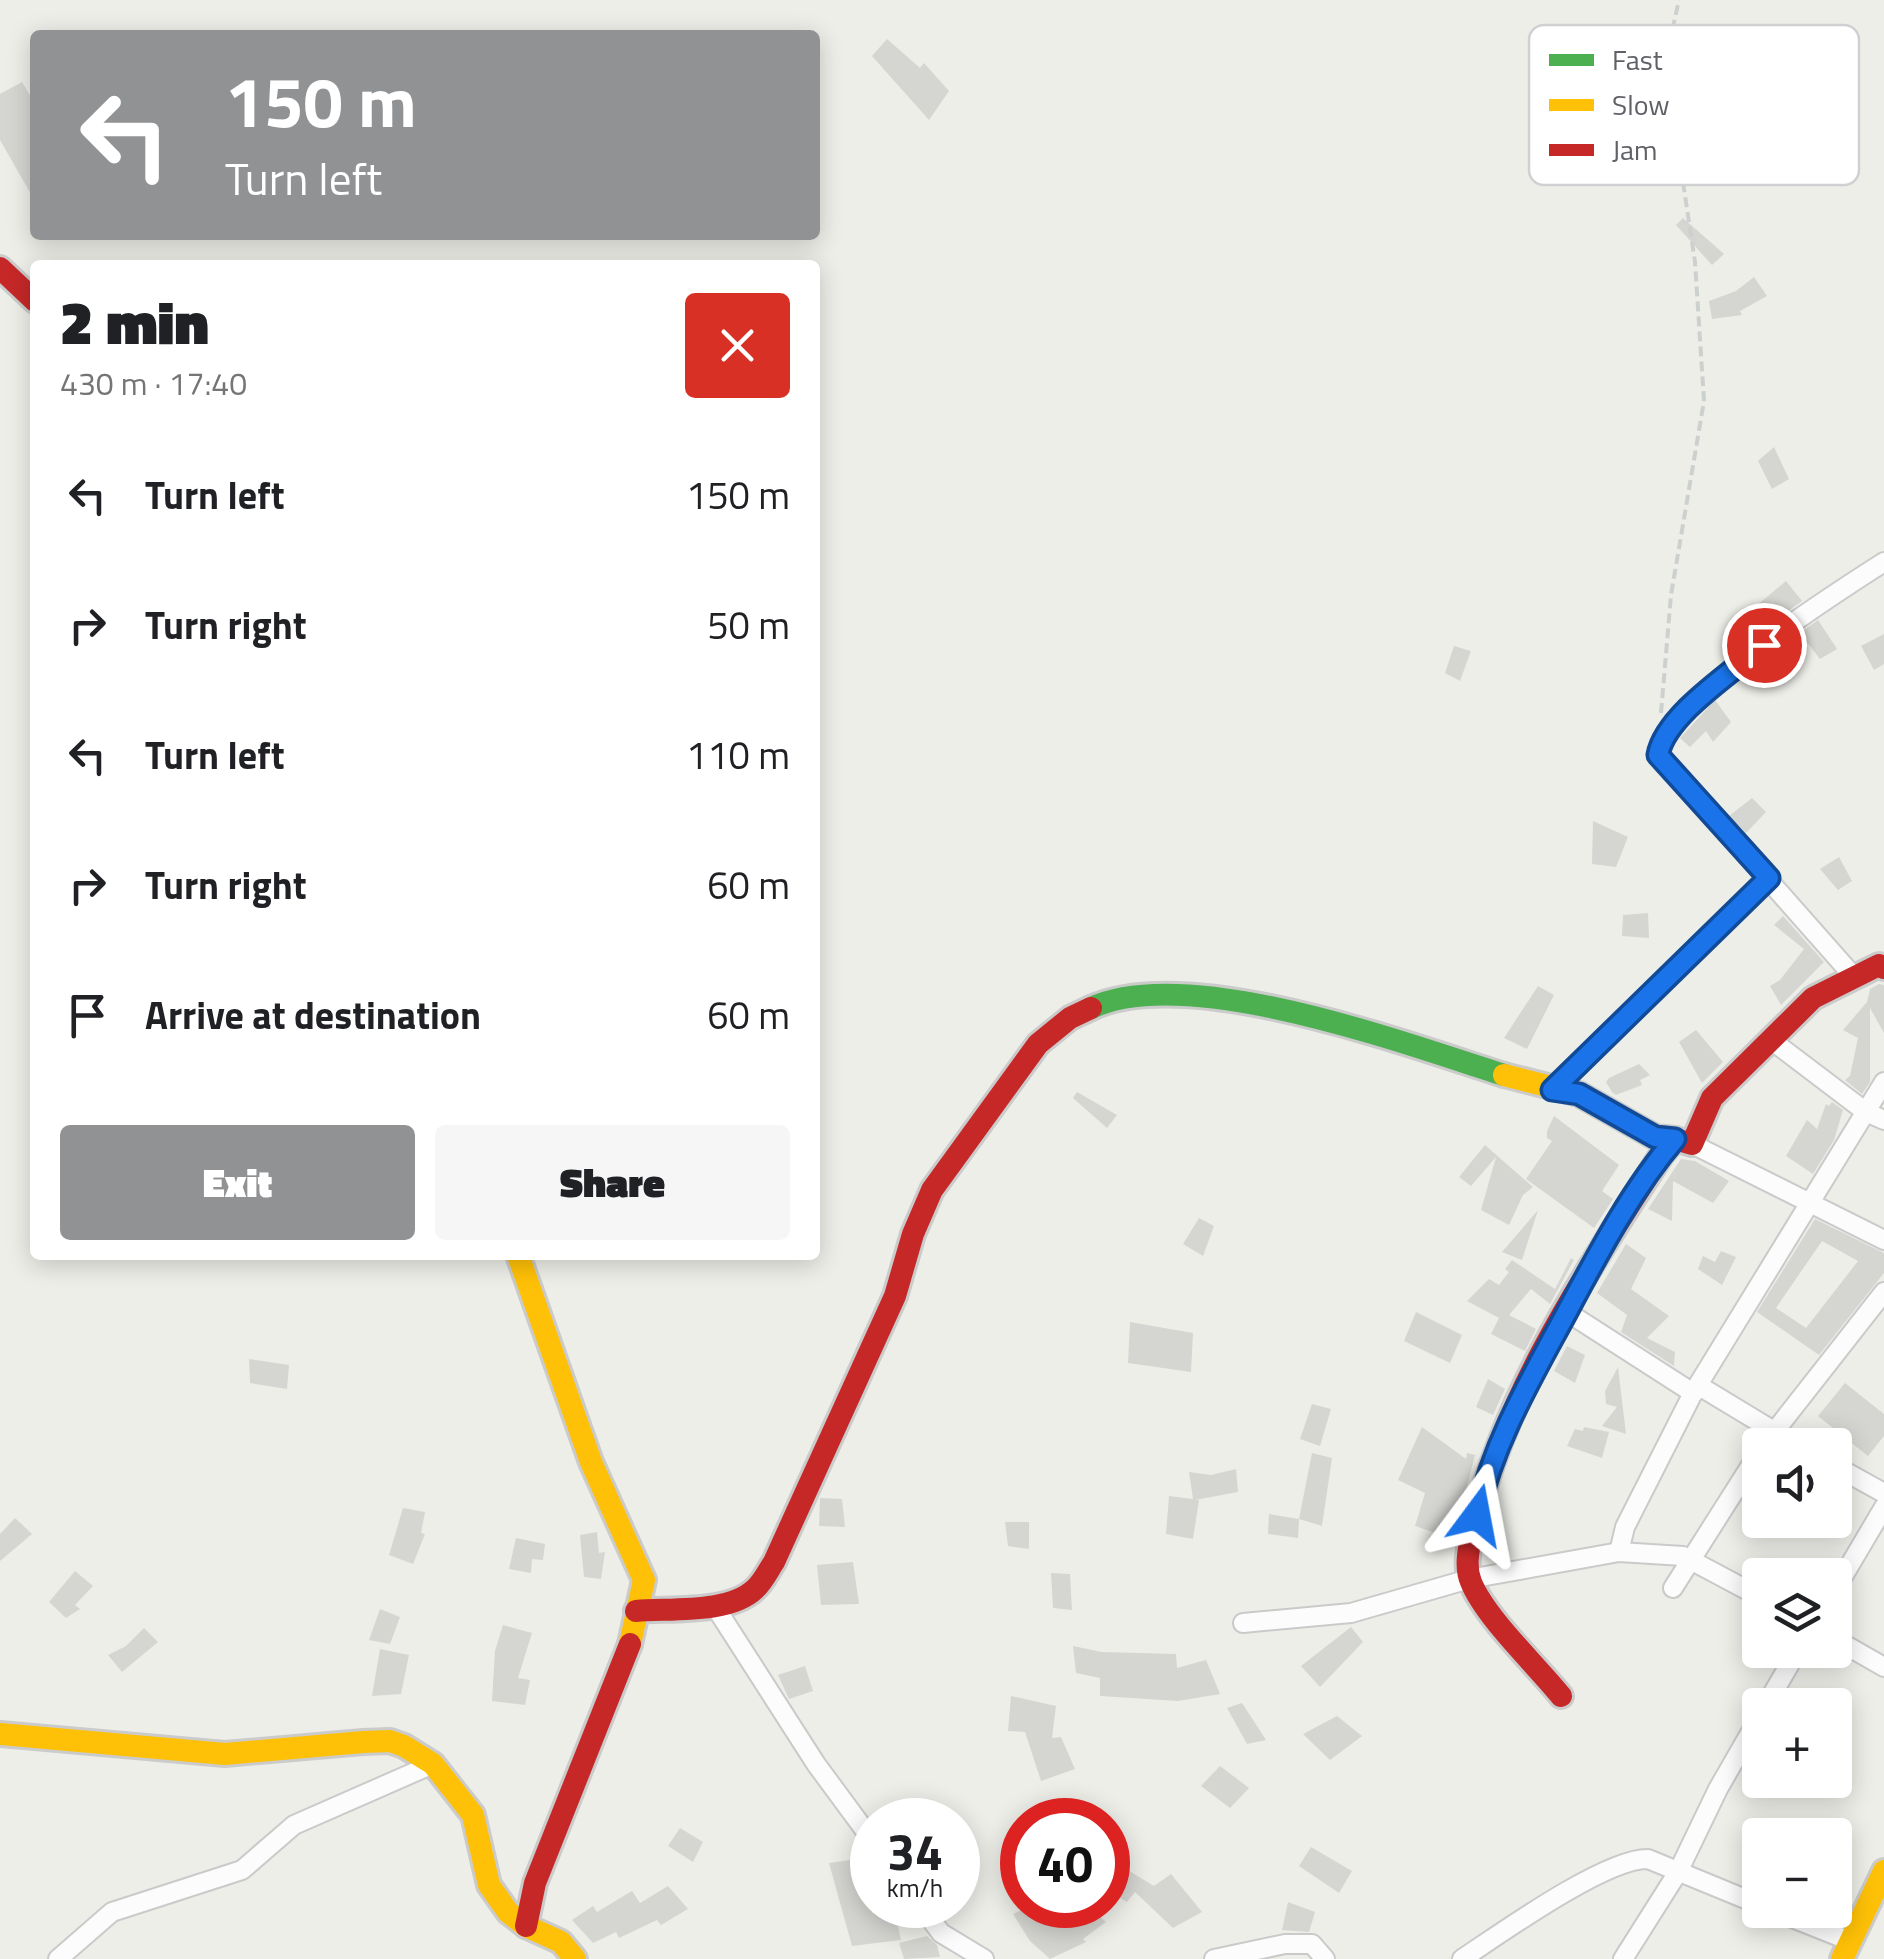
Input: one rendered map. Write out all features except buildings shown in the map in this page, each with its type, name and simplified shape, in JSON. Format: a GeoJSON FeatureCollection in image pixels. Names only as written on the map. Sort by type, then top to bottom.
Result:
{"type":"FeatureCollection","features":[{"type":"Feature","properties":{"kind":"street"},"geometry":{"type":"LineString","coordinates":[[0,268],[30,296]]}},
{"type":"Feature","properties":{"kind":"street"},"geometry":{"type":"LineString","coordinates":[[1855,978],[1658,755],[1661,738],[1678,718],[1792,621],[1884,562]]}},
{"type":"Feature","properties":{"kind":"street"},"geometry":{"type":"LineString","coordinates":[[1552,1090],[1769,878]]}},
{"type":"Feature","properties":{"kind":"street"},"geometry":{"type":"LineString","coordinates":[[1561,1696],[1509,1636],[1470,1579],[1468,1553],[1488,1468],[1527,1383],[1593,1263],[1712,1098],[1813,998],[1864,970],[1879,965],[1884,968]]}},
{"type":"Feature","properties":{"kind":"street"},"geometry":{"type":"LineString","coordinates":[[636,1612],[714,1606],[744,1598],[758,1587],[774,1562],[808,1478],[895,1296],[913,1234],[932,1190],[1038,1044],[1070,1018],[1113,998],[1214,994],[1373,1034],[1552,1090],[1579,1094],[1655,1137],[1683,1141],[1814,1202],[1884,1240]]}},
{"type":"Feature","properties":{"kind":"street"},"geometry":{"type":"LineString","coordinates":[[1771,1040],[1866,1112],[1884,1120]]}},
{"type":"Feature","properties":{"kind":"street"},"geometry":{"type":"LineString","coordinates":[[1619,1552],[1625,1527],[1693,1393],[1732,1324],[1814,1202],[1884,1082]]}},
{"type":"Feature","properties":{"kind":"street"},"geometry":{"type":"LineString","coordinates":[[520,1260],[591,1462],[644,1580],[633,1636],[535,1883],[526,1926]]}},
{"type":"Feature","properties":{"kind":"street"},"geometry":{"type":"LineString","coordinates":[[1777,1428],[1884,1292]]}},
{"type":"Feature","properties":{"kind":"street"},"geometry":{"type":"LineString","coordinates":[[1567,1312],[1693,1393]]}},
{"type":"Feature","properties":{"kind":"street"},"geometry":{"type":"LineString","coordinates":[[1693,1393],[1701,1387],[1756,1428]]}},
{"type":"Feature","properties":{"kind":"street"},"geometry":{"type":"LineString","coordinates":[[1851,1558],[1883,1494],[1852,1476]]}},
{"type":"Feature","properties":{"kind":"street"},"geometry":{"type":"LineString","coordinates":[[1673,1588],[1742,1479]]}},
{"type":"Feature","properties":{"kind":"street"},"geometry":{"type":"LineString","coordinates":[[1242,1623],[1351,1613],[1470,1579],[1619,1552],[1658,1552],[1691,1559],[1742,1588]]}},
{"type":"Feature","properties":{"kind":"street"},"geometry":{"type":"LineString","coordinates":[[714,1606],[850,1810]]}},
{"type":"Feature","properties":{"kind":"street"},"geometry":{"type":"LineString","coordinates":[[1852,1649],[1884,1667]]}},
{"type":"Feature","properties":{"kind":"street"},"geometry":{"type":"LineString","coordinates":[[0,1734],[225,1754],[390,1741],[433,1764],[473,1815],[490,1885],[508,1912],[526,1926],[561,1942],[575,1959]]}},
{"type":"Feature","properties":{"kind":"street"},"geometry":{"type":"LineString","coordinates":[[1622,1959],[1678,1872],[1742,1747]]}},
{"type":"Feature","properties":{"kind":"street"},"geometry":{"type":"LineString","coordinates":[[58,1959],[112,1912],[242,1870],[294,1825],[433,1764]]}},
{"type":"Feature","properties":{"kind":"street"},"geometry":{"type":"LineString","coordinates":[[1462,1959],[1599,1874],[1632,1858],[1648,1859],[1742,1898]]}},
{"type":"Feature","properties":{"kind":"street"},"geometry":{"type":"LineString","coordinates":[[1805,1928],[1846,1950],[1884,1871]]}},
{"type":"Feature","properties":{"kind":"street"},"geometry":{"type":"LineString","coordinates":[[937,1928],[984,1959]]}},
{"type":"Feature","properties":{"kind":"street"},"geometry":{"type":"LineString","coordinates":[[1214,1959],[1298,1944],[1312,1944],[1325,1959]]}},
{"type":"Feature","properties":{"kind":"path"},"geometry":{"type":"LineString","coordinates":[[1673,25],[1679,0]]}},
{"type":"Feature","properties":{"kind":"path"},"geometry":{"type":"LineString","coordinates":[[1661,738],[1671,594],[1704,401],[1694,262],[1683,185]]}},
{"type":"Feature","properties":{"kind":"traffic: fast"},"geometry":{"type":"LineString","coordinates":[[1091,1008],[1132,997],[1182,995],[1237,1001],[1354,1028],[1504,1075]]}},
{"type":"Feature","properties":{"kind":"traffic: slow"},"geometry":{"type":"LineString","coordinates":[[1504,1075],[1579,1094],[1655,1137],[1675,1139]]}},
{"type":"Feature","properties":{"kind":"traffic: slow"},"geometry":{"type":"LineString","coordinates":[[520,1260],[591,1462],[644,1580],[630,1644]]}},
{"type":"Feature","properties":{"kind":"traffic: slow"},"geometry":{"type":"LineString","coordinates":[[0,1734],[225,1754],[363,1742],[390,1741],[404,1746],[433,1764],[473,1815],[489,1885],[508,1912],[526,1926],[561,1942],[575,1959]]}},
{"type":"Feature","properties":{"kind":"traffic: slow"},"geometry":{"type":"LineString","coordinates":[[1842,1959],[1884,1871]]}},
{"type":"Feature","properties":{"kind":"traffic: jam"},"geometry":{"type":"LineString","coordinates":[[0,268],[30,296]]}},
{"type":"Feature","properties":{"kind":"traffic: jam"},"geometry":{"type":"LineString","coordinates":[[1561,1696],[1487,1610],[1469,1575],[1468,1552],[1475,1522],[1507,1424],[1553,1331],[1662,1154],[1675,1139],[1692,1144],[1712,1098],[1813,998],[1879,965],[1884,968]]}},
{"type":"Feature","properties":{"kind":"traffic: jam"},"geometry":{"type":"LineString","coordinates":[[636,1611],[730,1603],[760,1583],[774,1562],[895,1296],[913,1234],[932,1190],[1038,1044],[1070,1018],[1091,1008]]}},
{"type":"Feature","properties":{"kind":"traffic: jam"},"geometry":{"type":"LineString","coordinates":[[526,1926],[535,1883],[630,1644]]}},
{"type":"Feature","properties":{"kind":"route"},"geometry":{"type":"LineString","coordinates":[[1477,1515],[1488,1468],[1527,1383],[1593,1263],[1675,1139],[1655,1137],[1579,1094],[1552,1090],[1769,878],[1658,755],[1661,738],[1678,718],[1764,645]]}}]}
